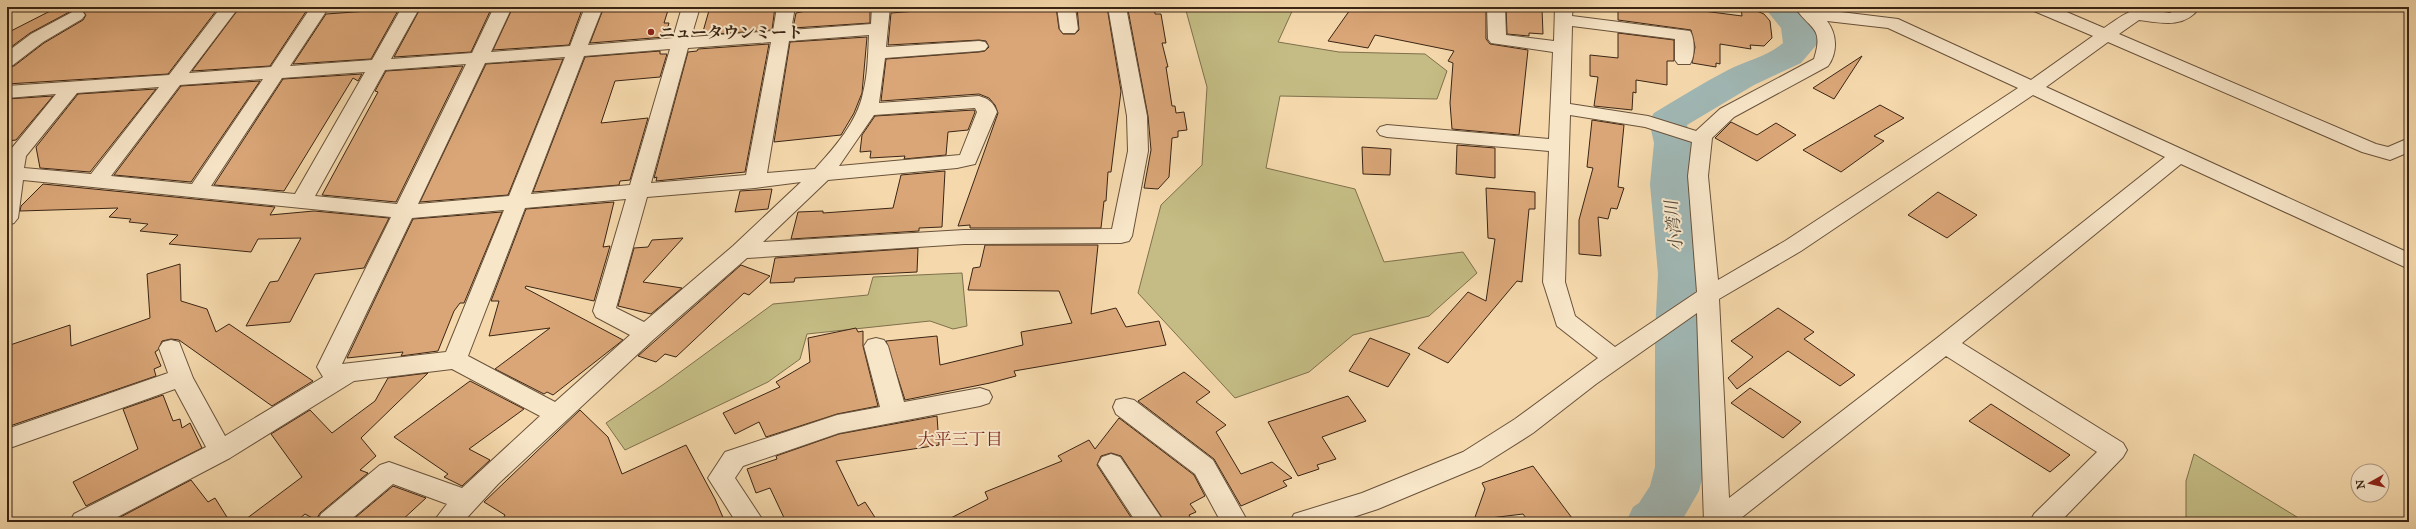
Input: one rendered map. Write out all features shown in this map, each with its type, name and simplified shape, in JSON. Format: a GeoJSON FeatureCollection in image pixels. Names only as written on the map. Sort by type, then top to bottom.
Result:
{"type":"FeatureCollection","features":[{"type":"Feature","properties":{"kind":"street"},"geometry":{"type":"LineString","coordinates":[[97,181],[230,7]]}},
{"type":"Feature","properties":{"kind":"street"},"geometry":{"type":"LineString","coordinates":[[198,190],[320,7]]}},
{"type":"Feature","properties":{"kind":"street"},"geometry":{"type":"LineString","coordinates":[[302,202],[411,7]]}},
{"type":"Feature","properties":{"kind":"street"},"geometry":{"type":"LineString","coordinates":[[503,7],[329,367],[333,373],[348,373],[455,360],[558,414]]}},
{"type":"Feature","properties":{"kind":"street"},"geometry":{"type":"LineString","coordinates":[[455,360],[594,7]]}},
{"type":"Feature","properties":{"kind":"street"},"geometry":{"type":"LineString","coordinates":[[646,332],[604,312],[691,7]]}},
{"type":"Feature","properties":{"kind":"street"},"geometry":{"type":"LineString","coordinates":[[755,182],[786,7]]}},
{"type":"Feature","properties":{"kind":"street"},"geometry":{"type":"LineString","coordinates":[[446,522],[467,500],[646,332],[741,251],[820,176],[853,135],[868,110],[873,92],[881,7]]}},
{"type":"Feature","properties":{"kind":"street"},"geometry":{"type":"LineString","coordinates":[[1066,7],[1068,29]]}},
{"type":"Feature","properties":{"kind":"street"},"geometry":{"type":"LineString","coordinates":[[741,251],[964,237],[1121,236],[1138,151],[1138,116],[1117,7]]}},
{"type":"Feature","properties":{"kind":"street"},"geometry":{"type":"LineString","coordinates":[[1496,7],[1497,39],[1563,48]]}},
{"type":"Feature","properties":{"kind":"street"},"geometry":{"type":"LineString","coordinates":[[2040,7],[2369,148],[2390,154],[2409,144]]}},
{"type":"Feature","properties":{"kind":"street"},"geometry":{"type":"LineString","coordinates":[[1302,522],[1369,502],[1472,459],[1524,426],[1615,359],[1703,299],[1793,246],[2033,87],[2136,14],[2173,19],[2191,7]]}},
{"type":"Feature","properties":{"kind":"street"},"geometry":{"type":"LineString","coordinates":[[1807,10],[1892,23],[2409,262]]}},
{"type":"Feature","properties":{"kind":"street"},"geometry":{"type":"LineString","coordinates":[[1717,522],[1703,299],[1698,176],[1702,139],[1726,113],[1822,62],[1828,45],[1821,22],[1807,10]]}},
{"type":"Feature","properties":{"kind":"street"},"geometry":{"type":"LineString","coordinates":[[1615,359],[1565,320],[1554,282],[1562,108],[1564,13],[1684,35],[1684,60]]}},
{"type":"Feature","properties":{"kind":"street"},"geometry":{"type":"LineString","coordinates":[[7,61],[37,38],[76,15]]}},
{"type":"Feature","properties":{"kind":"street"},"geometry":{"type":"LineString","coordinates":[[7,92],[878,29]]}},
{"type":"Feature","properties":{"kind":"street"},"geometry":{"type":"LineString","coordinates":[[876,53],[979,46]]}},
{"type":"Feature","properties":{"kind":"street"},"geometry":{"type":"LineString","coordinates":[[7,218],[10,185],[14,173],[16,155],[22,145],[71,88]]}},
{"type":"Feature","properties":{"kind":"street"},"geometry":{"type":"LineString","coordinates":[[14,173],[198,190],[405,212],[820,176],[968,160],[986,112],[985,106],[978,102],[868,110]]}},
{"type":"Feature","properties":{"kind":"street"},"geometry":{"type":"LineString","coordinates":[[1562,108],[1648,122],[1702,139]]}},
{"type":"Feature","properties":{"kind":"street"},"geometry":{"type":"LineString","coordinates":[[1387,131],[1560,146]]}},
{"type":"Feature","properties":{"kind":"street"},"geometry":{"type":"LineString","coordinates":[[1717,522],[1944,344],[2179,156]]}},
{"type":"Feature","properties":{"kind":"street"},"geometry":{"type":"LineString","coordinates":[[1944,344],[2114,450],[2043,522]]}},
{"type":"Feature","properties":{"kind":"street"},"geometry":{"type":"LineString","coordinates":[[876,346],[894,412]]}},
{"type":"Feature","properties":{"kind":"street"},"geometry":{"type":"LineString","coordinates":[[170,348],[181,378],[221,452]]}},
{"type":"Feature","properties":{"kind":"street"},"geometry":{"type":"LineString","coordinates":[[83,522],[221,452],[310,399],[348,373]]}},
{"type":"Feature","properties":{"kind":"street"},"geometry":{"type":"LineString","coordinates":[[7,439],[181,378]]}},
{"type":"Feature","properties":{"kind":"street"},"geometry":{"type":"LineString","coordinates":[[750,522],[721,478],[734,460],[837,424],[894,412],[980,397]]}},
{"type":"Feature","properties":{"kind":"street"},"geometry":{"type":"LineString","coordinates":[[1125,406],[1204,467],[1234,522]]}},
{"type":"Feature","properties":{"kind":"street"},"geometry":{"type":"LineString","coordinates":[[1111,464],[1151,522]]}},
{"type":"Feature","properties":{"kind":"street"},"geometry":{"type":"LineString","coordinates":[[330,522],[389,472],[467,500]]}},
{"type":"Feature","properties":{"kind":"shaded area"},"geometry":{"type":"Polygon","coordinates":[[[1185,7],[1294,7],[1278,42],[1339,52],[1425,54],[1447,71],[1437,99],[1280,96],[1266,168],[1355,189],[1384,262],[1463,252],[1477,273],[1429,316],[1353,335],[1309,372],[1235,398],[1138,293],[1161,205],[1202,165],[1207,87],[1185,7]]]}},
{"type":"Feature","properties":{"kind":"shaded area"},"geometry":{"type":"Polygon","coordinates":[[[962,273],[967,326],[953,329],[930,321],[807,334],[800,359],[768,382],[625,450],[606,423],[664,384],[773,304],[868,295],[873,277],[962,273]]]}},
{"type":"Feature","properties":{"kind":"shaded area"},"geometry":{"type":"Polygon","coordinates":[[[2194,454],[2305,522],[2186,522],[2186,481],[2194,454]]]}},
{"type":"Feature","properties":{"kind":"building"},"geometry":{"type":"Polygon","coordinates":[[[58,7],[219,7],[168,74],[7,84],[7,67],[14,66],[44,43],[83,20],[86,15],[82,10],[75,9],[30,33],[7,50],[7,33],[58,7]]]}},
{"type":"Feature","properties":{"kind":"building"},"geometry":{"type":"Polygon","coordinates":[[[240,7],[309,7],[270,66],[192,71],[240,7]]]}},
{"type":"Feature","properties":{"kind":"building"},"geometry":{"type":"Polygon","coordinates":[[[371,7],[400,7],[371,59],[293,64],[326,14],[368,11],[371,7]]]}},
{"type":"Feature","properties":{"kind":"building"},"geometry":{"type":"Polygon","coordinates":[[[421,7],[492,7],[471,52],[394,57],[421,7]]]}},
{"type":"Feature","properties":{"kind":"building"},"geometry":{"type":"Polygon","coordinates":[[[513,7],[583,7],[569,45],[493,50],[513,7]]]}},
{"type":"Feature","properties":{"kind":"building"},"geometry":{"type":"Polygon","coordinates":[[[604,7],[669,7],[664,23],[669,23],[665,37],[590,43],[604,7]]]}},
{"type":"Feature","properties":{"kind":"building"},"geometry":{"type":"Polygon","coordinates":[[[710,7],[775,7],[772,30],[702,35],[710,7]]]}},
{"type":"Feature","properties":{"kind":"building"},"geometry":{"type":"Polygon","coordinates":[[[826,7],[870,7],[870,23],[793,28],[796,13],[826,7]]]}},
{"type":"Feature","properties":{"kind":"building"},"geometry":{"type":"Polygon","coordinates":[[[1056,7],[1059,29],[1063,34],[1075,34],[1079,30],[1077,7],[1107,7],[1121,91],[1111,172],[1108,172],[1106,201],[1104,201],[1101,228],[970,228],[970,225],[958,226],[998,113],[995,105],[989,98],[979,94],[881,101],[886,59],[979,52],[985,51],[989,47],[986,41],[979,40],[888,45],[891,13],[917,11],[917,8],[1056,7]]]}},
{"type":"Feature","properties":{"kind":"building"},"geometry":{"type":"Polygon","coordinates":[[[1352,7],[1486,7],[1486,39],[1490,44],[1528,50],[1519,135],[1452,129],[1450,103],[1453,63],[1448,61],[1454,51],[1375,35],[1368,48],[1328,41],[1352,7]]]}},
{"type":"Feature","properties":{"kind":"building"},"geometry":{"type":"Polygon","coordinates":[[[1506,7],[1542,9],[1543,34],[1529,33],[1529,36],[1507,34],[1506,7]]]}},
{"type":"Feature","properties":{"kind":"building"},"geometry":{"type":"Polygon","coordinates":[[[1618,7],[1672,7],[1742,16],[1741,7],[1747,7],[1764,14],[1770,21],[1772,38],[1764,46],[1750,45],[1751,49],[1720,44],[1720,64],[1716,63],[1716,67],[1692,63],[1695,47],[1691,30],[1618,20],[1618,7]]]}},
{"type":"Feature","properties":{"kind":"building"},"geometry":{"type":"Polygon","coordinates":[[[1155,8],[1155,14],[1161,14],[1166,43],[1162,43],[1168,67],[1166,67],[1172,106],[1175,106],[1176,113],[1184,112],[1187,130],[1178,131],[1178,137],[1172,138],[1169,177],[1158,189],[1144,188],[1151,150],[1148,116],[1128,10],[1155,8]]]}},
{"type":"Feature","properties":{"kind":"building"},"geometry":{"type":"Polygon","coordinates":[[[1618,33],[1674,40],[1674,61],[1667,61],[1667,85],[1636,80],[1636,93],[1633,92],[1632,110],[1594,106],[1598,77],[1590,76],[1590,55],[1618,58],[1618,33]]]}},
{"type":"Feature","properties":{"kind":"building"},"geometry":{"type":"Polygon","coordinates":[[[867,37],[862,93],[854,113],[841,135],[774,142],[790,42],[867,37]]]}},
{"type":"Feature","properties":{"kind":"building"},"geometry":{"type":"Polygon","coordinates":[[[769,44],[745,172],[656,181],[657,177],[654,178],[688,52],[697,51],[698,49],[769,44]]]}},
{"type":"Feature","properties":{"kind":"building"},"geometry":{"type":"Polygon","coordinates":[[[660,51],[660,54],[667,54],[660,77],[615,81],[601,123],[648,118],[630,180],[620,181],[619,185],[533,192],[585,57],[660,51]]]}},
{"type":"Feature","properties":{"kind":"building"},"geometry":{"type":"Polygon","coordinates":[[[1862,56],[1834,99],[1813,88],[1862,56]]]}},
{"type":"Feature","properties":{"kind":"building"},"geometry":{"type":"Polygon","coordinates":[[[563,59],[508,195],[420,202],[486,64],[563,59]]]}},
{"type":"Feature","properties":{"kind":"building"},"geometry":{"type":"Polygon","coordinates":[[[463,66],[396,202],[322,195],[378,92],[375,91],[386,71],[463,66]]]}},
{"type":"Feature","properties":{"kind":"building"},"geometry":{"type":"Polygon","coordinates":[[[362,74],[358,81],[353,78],[284,191],[214,185],[283,79],[362,74]]]}},
{"type":"Feature","properties":{"kind":"building"},"geometry":{"type":"Polygon","coordinates":[[[260,81],[191,182],[114,175],[181,86],[260,81]]]}},
{"type":"Feature","properties":{"kind":"building"},"geometry":{"type":"Polygon","coordinates":[[[156,89],[90,172],[40,168],[36,147],[78,94],[156,89]]]}},
{"type":"Feature","properties":{"kind":"building"},"geometry":{"type":"Polygon","coordinates":[[[53,96],[16,140],[7,141],[7,99],[53,96]]]}},
{"type":"Feature","properties":{"kind":"building"},"geometry":{"type":"Polygon","coordinates":[[[1880,105],[1904,118],[1874,136],[1884,141],[1841,172],[1803,150],[1880,105]]]}},
{"type":"Feature","properties":{"kind":"building"},"geometry":{"type":"Polygon","coordinates":[[[974,110],[975,112],[968,130],[948,132],[946,155],[904,159],[905,156],[870,158],[871,151],[860,152],[862,135],[875,116],[974,110]]]}},
{"type":"Feature","properties":{"kind":"building"},"geometry":{"type":"Polygon","coordinates":[[[1592,120],[1624,125],[1618,187],[1624,188],[1617,209],[1611,208],[1608,219],[1598,217],[1601,256],[1579,254],[1579,220],[1593,168],[1587,167],[1592,120]]]}},
{"type":"Feature","properties":{"kind":"building"},"geometry":{"type":"Polygon","coordinates":[[[1731,122],[1757,135],[1776,123],[1796,135],[1757,161],[1715,138],[1731,122]]]}},
{"type":"Feature","properties":{"kind":"building"},"geometry":{"type":"Polygon","coordinates":[[[1457,145],[1495,148],[1495,178],[1456,174],[1457,145]]]}},
{"type":"Feature","properties":{"kind":"building"},"geometry":{"type":"Polygon","coordinates":[[[1362,147],[1391,149],[1390,175],[1363,174],[1362,147]]]}},
{"type":"Feature","properties":{"kind":"building"},"geometry":{"type":"Polygon","coordinates":[[[945,171],[942,227],[919,228],[919,231],[791,239],[798,212],[823,211],[823,213],[893,208],[901,175],[945,171]]]}},
{"type":"Feature","properties":{"kind":"building"},"geometry":{"type":"Polygon","coordinates":[[[43,184],[275,207],[270,215],[314,211],[389,218],[364,268],[315,274],[290,322],[246,326],[270,282],[278,281],[301,238],[258,239],[251,252],[169,244],[178,235],[140,231],[148,224],[129,222],[131,219],[109,217],[118,208],[20,211],[21,206],[43,184]]]}},
{"type":"Feature","properties":{"kind":"building"},"geometry":{"type":"Polygon","coordinates":[[[1486,188],[1535,192],[1535,209],[1529,209],[1522,282],[1517,281],[1448,363],[1418,348],[1468,292],[1486,301],[1495,239],[1488,238],[1486,188]]]}},
{"type":"Feature","properties":{"kind":"building"},"geometry":{"type":"Polygon","coordinates":[[[772,189],[768,209],[735,212],[740,191],[772,189]]]}},
{"type":"Feature","properties":{"kind":"building"},"geometry":{"type":"Polygon","coordinates":[[[1938,192],[1977,215],[1947,238],[1908,215],[1938,192]]]}},
{"type":"Feature","properties":{"kind":"building"},"geometry":{"type":"Polygon","coordinates":[[[614,202],[603,247],[610,246],[594,301],[526,286],[525,288],[623,340],[553,395],[547,392],[544,394],[495,369],[550,328],[489,336],[499,301],[491,301],[526,209],[614,202]]]}},
{"type":"Feature","properties":{"kind":"building"},"geometry":{"type":"Polygon","coordinates":[[[502,212],[464,303],[460,303],[454,311],[438,351],[401,356],[403,352],[347,358],[413,219],[502,212]]]}},
{"type":"Feature","properties":{"kind":"building"},"geometry":{"type":"Polygon","coordinates":[[[683,238],[643,282],[682,288],[651,314],[618,306],[634,248],[648,247],[652,240],[683,238]]]}},
{"type":"Feature","properties":{"kind":"building"},"geometry":{"type":"Polygon","coordinates":[[[985,245],[1098,245],[1091,314],[1116,308],[1126,327],[1159,321],[1166,345],[1014,371],[1016,376],[990,383],[905,400],[886,341],[937,336],[940,365],[1023,345],[1021,332],[1072,323],[1059,291],[968,290],[973,268],[980,267],[985,245]]]}},
{"type":"Feature","properties":{"kind":"building"},"geometry":{"type":"Polygon","coordinates":[[[918,248],[917,272],[795,278],[794,282],[770,283],[775,258],[918,248]]]}},
{"type":"Feature","properties":{"kind":"building"},"geometry":{"type":"Polygon","coordinates":[[[180,264],[181,301],[207,309],[216,332],[229,324],[313,381],[272,406],[179,340],[171,339],[162,341],[158,350],[155,352],[161,366],[154,369],[156,376],[7,427],[7,346],[70,325],[71,346],[150,318],[147,274],[180,264]]]}},
{"type":"Feature","properties":{"kind":"building"},"geometry":{"type":"Polygon","coordinates":[[[741,265],[770,276],[749,295],[744,293],[676,357],[665,354],[656,362],[638,356],[741,265]]]}},
{"type":"Feature","properties":{"kind":"building"},"geometry":{"type":"Polygon","coordinates":[[[1778,308],[1814,332],[1804,339],[1855,375],[1840,386],[1788,351],[1737,389],[1728,378],[1753,357],[1731,341],[1778,308]]]}},
{"type":"Feature","properties":{"kind":"building"},"geometry":{"type":"Polygon","coordinates":[[[856,328],[858,332],[863,331],[863,346],[878,406],[837,414],[766,437],[759,422],[735,434],[723,413],[780,387],[776,382],[810,362],[808,338],[856,328]]]}},
{"type":"Feature","properties":{"kind":"building"},"geometry":{"type":"Polygon","coordinates":[[[1370,338],[1410,354],[1388,387],[1349,371],[1370,338]]]}},
{"type":"Feature","properties":{"kind":"building"},"geometry":{"type":"Polygon","coordinates":[[[1184,372],[1210,392],[1196,402],[1226,425],[1216,432],[1241,474],[1272,462],[1292,478],[1283,481],[1287,486],[1241,506],[1214,459],[1138,401],[1184,372]]]}},
{"type":"Feature","properties":{"kind":"building"},"geometry":{"type":"Polygon","coordinates":[[[428,373],[361,438],[376,456],[360,470],[368,473],[320,513],[316,520],[305,514],[299,519],[305,522],[242,522],[302,477],[271,434],[310,410],[332,433],[375,401],[388,378],[428,373]]]}},
{"type":"Feature","properties":{"kind":"building"},"geometry":{"type":"Polygon","coordinates":[[[470,381],[524,409],[469,449],[490,460],[462,486],[444,477],[448,474],[394,437],[470,381]]]}},
{"type":"Feature","properties":{"kind":"building"},"geometry":{"type":"Polygon","coordinates":[[[1750,388],[1801,422],[1783,438],[1731,403],[1750,388]]]}},
{"type":"Feature","properties":{"kind":"building"},"geometry":{"type":"Polygon","coordinates":[[[163,395],[173,421],[180,419],[182,428],[190,423],[202,448],[86,506],[73,482],[138,449],[123,409],[163,395]]]}},
{"type":"Feature","properties":{"kind":"building"},"geometry":{"type":"Polygon","coordinates":[[[1348,396],[1366,421],[1322,437],[1336,459],[1317,465],[1319,469],[1298,476],[1268,422],[1348,396]]]}},
{"type":"Feature","properties":{"kind":"building"},"geometry":{"type":"Polygon","coordinates":[[[1991,404],[2070,455],[2050,472],[1969,421],[1991,404]]]}},
{"type":"Feature","properties":{"kind":"building"},"geometry":{"type":"Polygon","coordinates":[[[580,410],[608,437],[622,474],[686,445],[715,499],[725,522],[501,522],[505,515],[484,502],[580,410]]]}},
{"type":"Feature","properties":{"kind":"building"},"geometry":{"type":"Polygon","coordinates":[[[937,416],[939,445],[836,461],[858,506],[865,502],[878,522],[786,522],[770,488],[756,493],[747,469],[777,459],[776,456],[839,434],[937,416]]]}},
{"type":"Feature","properties":{"kind":"building"},"geometry":{"type":"Polygon","coordinates":[[[1119,418],[1194,475],[1205,496],[1190,504],[1196,512],[1189,515],[1193,522],[1165,522],[1121,456],[1111,453],[1101,456],[1097,465],[1134,522],[943,522],[988,499],[985,492],[1062,461],[1058,456],[1089,440],[1095,449],[1119,418]]]}},
{"type":"Feature","properties":{"kind":"building"},"geometry":{"type":"Polygon","coordinates":[[[1533,466],[1575,522],[1529,522],[1523,514],[1474,520],[1485,489],[1482,483],[1533,466]]]}},
{"type":"Feature","properties":{"kind":"building"},"geometry":{"type":"Polygon","coordinates":[[[191,480],[208,502],[215,498],[230,522],[111,522],[191,480]]]}},
{"type":"Feature","properties":{"kind":"building"},"geometry":{"type":"Polygon","coordinates":[[[393,486],[426,498],[400,522],[350,522],[393,486]]]}},
{"type":"Feature","properties":{"kind":"waterway","name":"小湾川"},"geometry":{"type":"LineString","coordinates":[[1651,522],[1657,518],[1674,491],[1680,467],[1677,333],[1679,274],[1670,184],[1673,143],[1667,121],[1732,82],[1749,73],[1774,64],[1789,56],[1796,50],[1801,43],[1797,26],[1781,7]]}},
{"type":"Feature","properties":{"kind":"place","name":"ニュータウンミート"},"geometry":{"type":"Point","coordinates":[651,32]}},
{"type":"Feature","properties":{"kind":"district","name":"大平三丁目"},"geometry":{"type":"Point","coordinates":[960,439]}}]}
